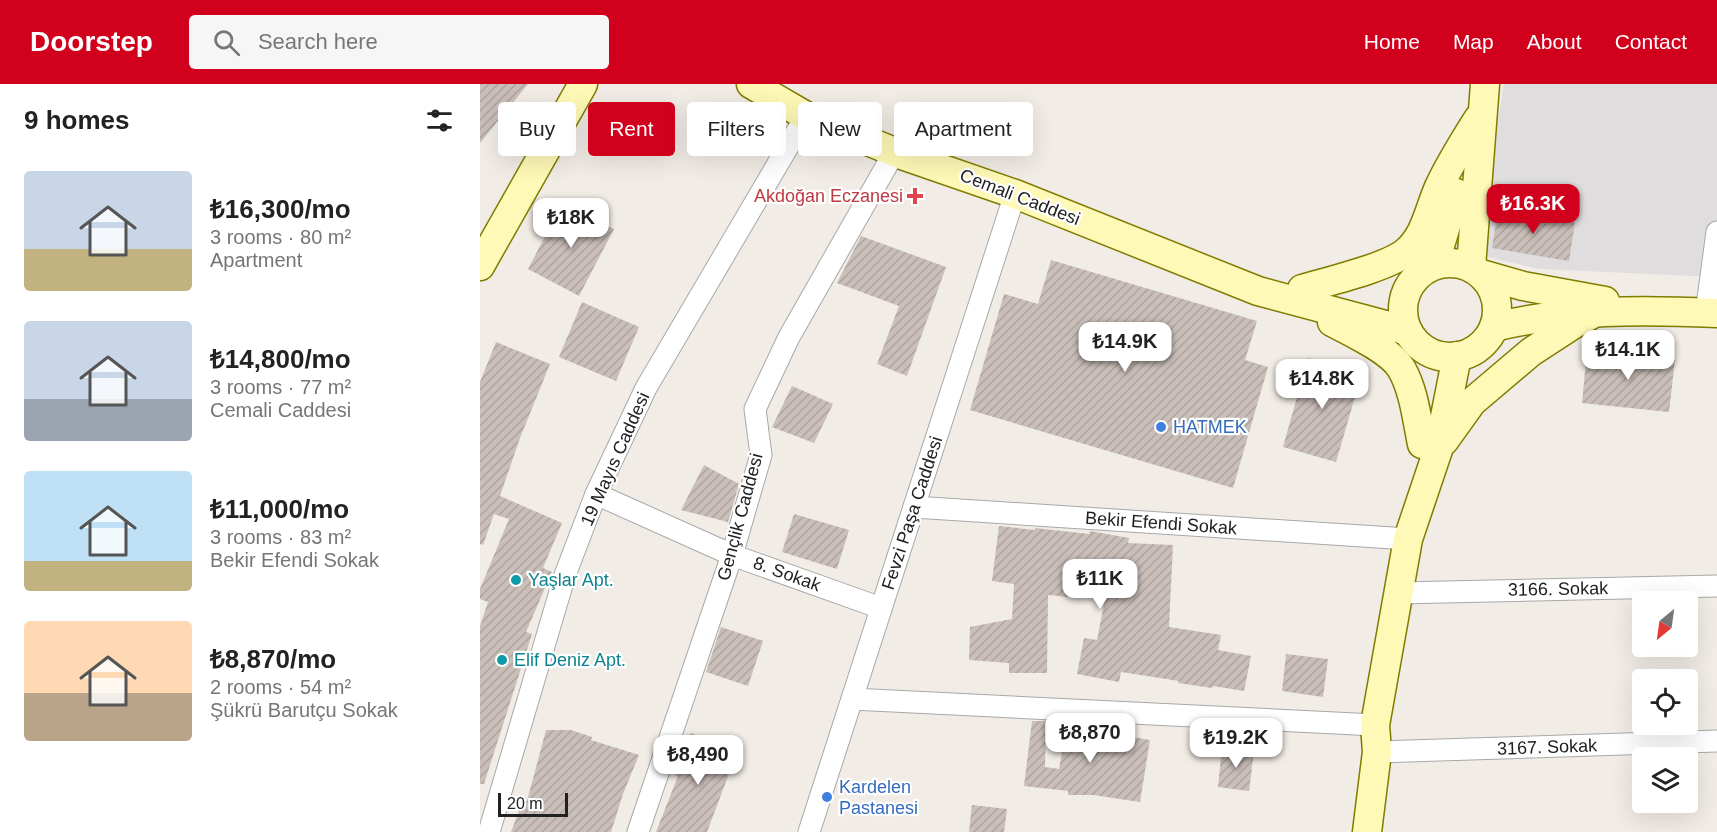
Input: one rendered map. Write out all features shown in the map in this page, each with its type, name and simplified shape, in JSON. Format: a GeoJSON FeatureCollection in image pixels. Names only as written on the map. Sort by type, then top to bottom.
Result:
{"type":"FeatureCollection","features":[{"type":"Feature","properties":{"kind":"street"},"geometry":{"type":"LineString","coordinates":[[480,266],[583,84]]}},
{"type":"Feature","properties":{"kind":"street","name":"Cemali Caddesi"},"geometry":{"type":"LineString","coordinates":[[751,84],[798,111]]}},
{"type":"Feature","properties":{"kind":"street"},"geometry":{"type":"LineString","coordinates":[[1418,341],[1447,357],[1457,356],[1473,351],[1485,341],[1494,327],[1497,314],[1496,299],[1491,285],[1476,271],[1482,104]]}},
{"type":"Feature","properties":{"kind":"street"},"geometry":{"type":"LineString","coordinates":[[1430,446],[1418,341],[1404,317],[1404,303],[1407,290],[1424,272],[1482,104]]}},
{"type":"Feature","properties":{"kind":"street"},"geometry":{"type":"LineString","coordinates":[[1296,295],[1382,264],[1406,252],[1423,230],[1438,188],[1482,104]]}},
{"type":"Feature","properties":{"kind":"street","name":"19 Mayıs Caddesi"},"geometry":{"type":"LineString","coordinates":[[489,832],[566,575],[596,494],[646,388],[798,130]]}},
{"type":"Feature","properties":{"kind":"street","name":"Gençlik Caddesi"},"geometry":{"type":"LineString","coordinates":[[638,832],[732,555],[761,454],[755,410],[789,337],[894,153]]}},
{"type":"Feature","properties":{"kind":"street","name":"Cemali Caddesi"},"geometry":{"type":"LineString","coordinates":[[909,156],[1015,194],[1258,291],[1296,295],[1418,341]]}},
{"type":"Feature","properties":{"kind":"street","name":"Fevzi Paşa Caddesi"},"geometry":{"type":"LineString","coordinates":[[809,832],[1015,194]]}},
{"type":"Feature","properties":{"kind":"street"},"geometry":{"type":"LineString","coordinates":[[1494,327],[1555,315],[1597,312],[1711,313],[1717,232]]}},
{"type":"Feature","properties":{"kind":"street"},"geometry":{"type":"LineString","coordinates":[[1424,272],[1459,263],[1476,271],[1534,288],[1670,311]]}},
{"type":"Feature","properties":{"kind":"street","name":"Cemali Caddesi"},"geometry":{"type":"LineString","coordinates":[[1296,295],[1424,272]]}},
{"type":"Feature","properties":{"kind":"street"},"geometry":{"type":"LineString","coordinates":[[1296,295],[1382,351],[1401,367],[1430,446]]}},
{"type":"Feature","properties":{"kind":"street"},"geometry":{"type":"LineString","coordinates":[[1430,446],[1472,402],[1531,352],[1597,312]]}},
{"type":"Feature","properties":{"kind":"street"},"geometry":{"type":"LineString","coordinates":[[1367,832],[1377,752],[1375,724],[1408,539],[1418,507],[1430,446],[1457,356]]}},
{"type":"Feature","properties":{"kind":"street","name":"8. Sokak"},"geometry":{"type":"LineString","coordinates":[[596,494],[732,555],[881,608]]}},
{"type":"Feature","properties":{"kind":"street","name":"Bekir Efendi Sokak"},"geometry":{"type":"LineString","coordinates":[[914,507],[1408,539]]}},
{"type":"Feature","properties":{"kind":"street","name":"3166. Sokak"},"geometry":{"type":"LineString","coordinates":[[1398,593],[1717,586]]}},
{"type":"Feature","properties":{"kind":"street"},"geometry":{"type":"LineString","coordinates":[[852,699],[1375,724]]}},
{"type":"Feature","properties":{"kind":"street","name":"3167. Sokak"},"geometry":{"type":"LineString","coordinates":[[1377,752],[1717,741]]}},
{"type":"Feature","properties":{"kind":"shaded area"},"geometry":{"type":"Polygon","coordinates":[[[1504,84],[1717,84],[1717,277],[1539,269],[1480,255],[1486,194],[1504,84]]]}},
{"type":"Feature","properties":{"kind":"building"},"geometry":{"type":"Polygon","coordinates":[[[480,84],[528,84],[513,102],[498,102],[498,121],[480,143],[480,84]]]}},
{"type":"Feature","properties":{"kind":"building"},"geometry":{"type":"Polygon","coordinates":[[[563,202],[614,229],[579,296],[528,269],[563,202]]]}},
{"type":"Feature","properties":{"kind":"building"},"geometry":{"type":"Polygon","coordinates":[[[1498,209],[1575,223],[1569,261],[1492,248],[1498,209]]]}},
{"type":"Feature","properties":{"kind":"building"},"geometry":{"type":"Polygon","coordinates":[[[861,236],[946,267],[907,376],[877,364],[899,306],[837,283],[861,236]]]}},
{"type":"Feature","properties":{"kind":"building"},"geometry":{"type":"Polygon","coordinates":[[[1051,260],[1257,321],[1245,360],[1268,367],[1233,488],[970,410],[1004,294],[1038,304],[1051,260]]]}},
{"type":"Feature","properties":{"kind":"building"},"geometry":{"type":"Polygon","coordinates":[[[582,302],[639,327],[616,381],[559,357],[582,302]]]}},
{"type":"Feature","properties":{"kind":"building"},"geometry":{"type":"Polygon","coordinates":[[[496,342],[550,364],[520,438],[500,496],[562,523],[543,568],[552,572],[526,632],[532,634],[484,784],[480,784],[480,626],[488,602],[480,599],[480,589],[509,519],[494,514],[483,545],[480,544],[480,382],[496,342]]]}},
{"type":"Feature","properties":{"kind":"building"},"geometry":{"type":"Polygon","coordinates":[[[1587,350],[1675,360],[1669,412],[1582,403],[1587,350]]]}},
{"type":"Feature","properties":{"kind":"building"},"geometry":{"type":"Polygon","coordinates":[[[1308,358],[1362,373],[1336,462],[1283,447],[1308,358]]]}},
{"type":"Feature","properties":{"kind":"building"},"geometry":{"type":"Polygon","coordinates":[[[792,386],[833,404],[814,443],[772,427],[792,386]]]}},
{"type":"Feature","properties":{"kind":"building"},"geometry":{"type":"Polygon","coordinates":[[[704,465],[739,484],[728,522],[681,510],[704,465]]]}},
{"type":"Feature","properties":{"kind":"building"},"geometry":{"type":"Polygon","coordinates":[[[794,514],[849,530],[837,569],[782,552],[794,514]]]}},
{"type":"Feature","properties":{"kind":"building"},"geometry":{"type":"Polygon","coordinates":[[[999,526],[1089,534],[1090,531],[1129,538],[1128,543],[1173,545],[1169,627],[1221,635],[1218,650],[1251,656],[1244,691],[1178,683],[1179,681],[1121,672],[1119,682],[1077,674],[1084,638],[1097,640],[1105,599],[1068,593],[1068,597],[1048,595],[1047,673],[1009,673],[1009,663],[969,660],[970,627],[1012,619],[1014,584],[992,581],[999,526]]]}},
{"type":"Feature","properties":{"kind":"building"},"geometry":{"type":"Polygon","coordinates":[[[721,627],[763,641],[748,686],[706,672],[721,627]]]}},
{"type":"Feature","properties":{"kind":"building"},"geometry":{"type":"Polygon","coordinates":[[[1286,654],[1328,659],[1323,697],[1282,691],[1286,654]]]}},
{"type":"Feature","properties":{"kind":"building"},"geometry":{"type":"Polygon","coordinates":[[[1032,721],[1046,721],[1045,767],[1059,769],[1066,731],[1102,731],[1150,740],[1140,802],[1093,795],[1068,795],[1068,791],[1024,786],[1032,721]]]}},
{"type":"Feature","properties":{"kind":"building"},"geometry":{"type":"Polygon","coordinates":[[[546,730],[571,730],[592,737],[591,740],[639,755],[611,832],[511,832],[523,800],[527,801],[546,730]]]}},
{"type":"Feature","properties":{"kind":"building"},"geometry":{"type":"Polygon","coordinates":[[[690,733],[738,750],[707,832],[656,832],[678,776],[675,775],[690,733]]]}},
{"type":"Feature","properties":{"kind":"building"},"geometry":{"type":"Polygon","coordinates":[[[1222,748],[1254,751],[1249,791],[1218,787],[1222,748]]]}},
{"type":"Feature","properties":{"kind":"building"},"geometry":{"type":"Polygon","coordinates":[[[972,805],[1007,809],[1004,832],[969,832],[972,805]]]}},
{"type":"Feature","properties":{"kind":"place","name":"Akdoğan Eczanesi"},"geometry":{"type":"Point","coordinates":[915,196]}},
{"type":"Feature","properties":{"kind":"place","name":"HATMEK"},"geometry":{"type":"Point","coordinates":[1161,427]}},
{"type":"Feature","properties":{"kind":"place","name":"Yaşlar Apt."},"geometry":{"type":"Point","coordinates":[516,580]}},
{"type":"Feature","properties":{"kind":"place","name":"Elif Deniz Apt."},"geometry":{"type":"Point","coordinates":[502,660]}},
{"type":"Feature","properties":{"kind":"place","name":"Kardelen Pastanesi"},"geometry":{"type":"Point","coordinates":[827,797]}}]}
